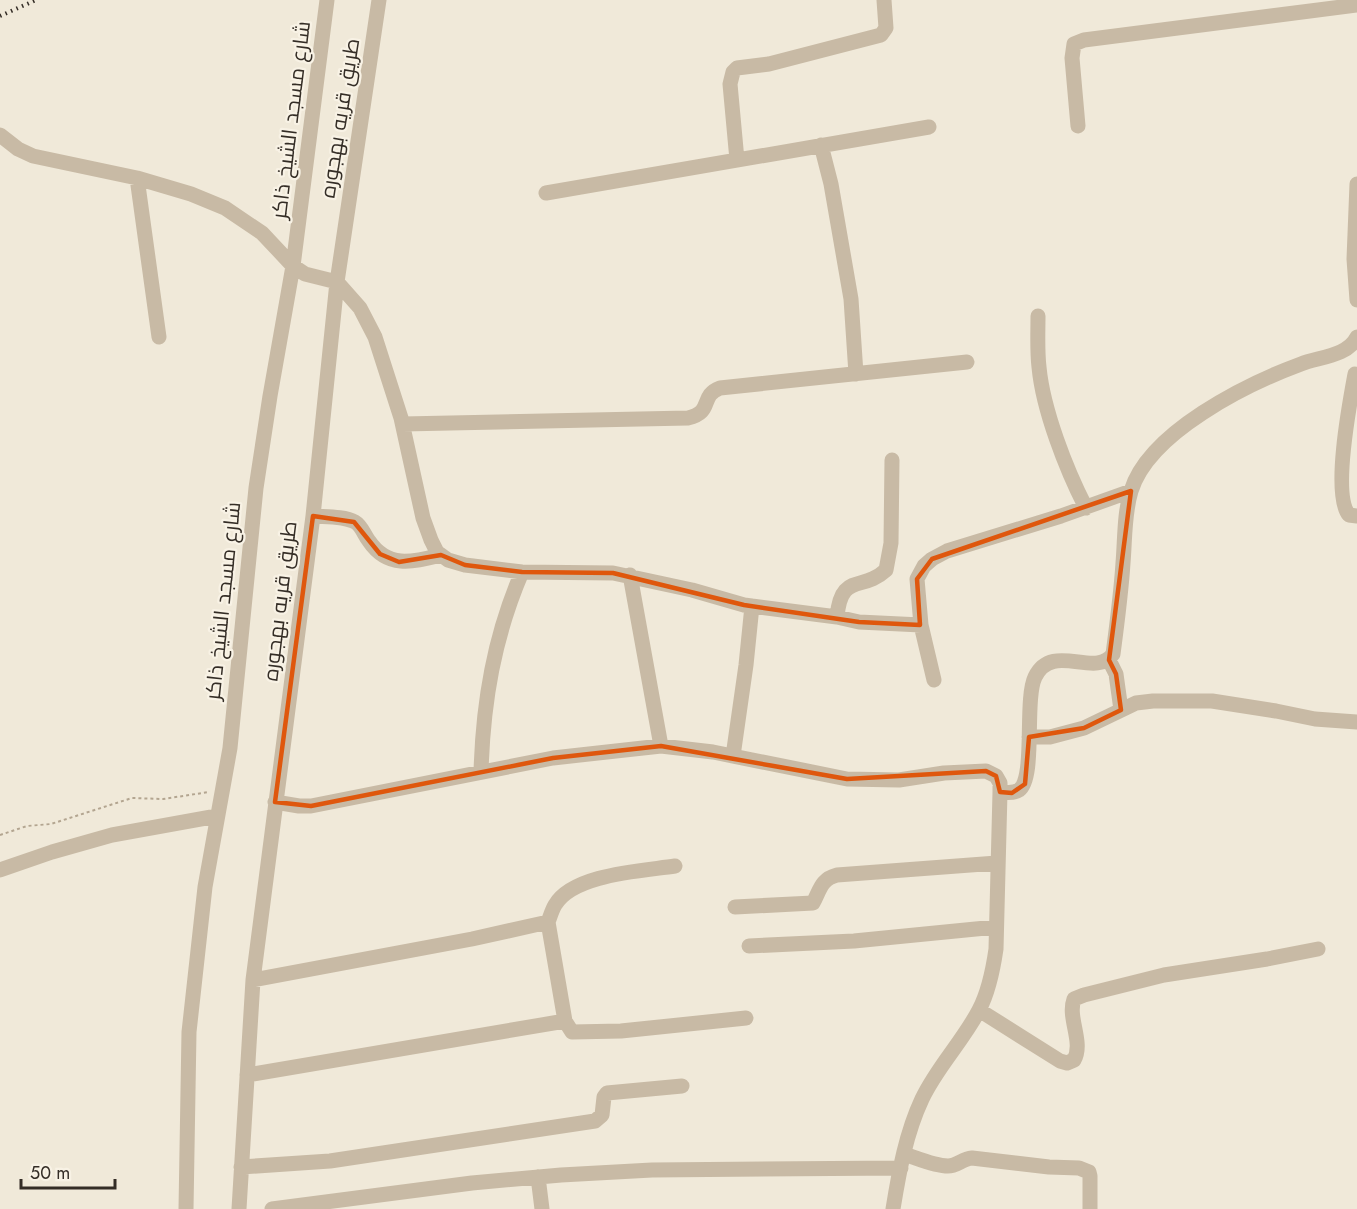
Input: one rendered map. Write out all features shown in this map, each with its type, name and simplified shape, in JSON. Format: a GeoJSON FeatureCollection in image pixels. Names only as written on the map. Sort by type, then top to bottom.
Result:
{"type":"FeatureCollection","features":[{"type":"Feature","properties":{"kind":"street","name":"شارع مسجد الشيخ ذاكر"},"geometry":{"type":"LineString","coordinates":[[186,1209],[189,1032],[204,896],[217,816],[224,790],[256,488],[270,396],[299,270],[327,0]]}},
{"type":"Feature","properties":{"kind":"street","name":"طريق قريه بهجوره"},"geometry":{"type":"LineString","coordinates":[[239,1209],[253,980],[312,516],[333,281],[379,0]]}},
{"type":"Feature","properties":{"kind":"street"},"geometry":{"type":"LineString","coordinates":[[737,159],[730,84],[733,72],[737,68],[768,64],[881,35],[886,28],[884,0]]}},
{"type":"Feature","properties":{"kind":"street"},"geometry":{"type":"LineString","coordinates":[[1078,126],[1072,49],[1078,42],[1120,34],[1357,4]]}},
{"type":"Feature","properties":{"kind":"street"},"geometry":{"type":"LineString","coordinates":[[546,193],[928,127]]}},
{"type":"Feature","properties":{"kind":"street"},"geometry":{"type":"LineString","coordinates":[[0,135],[18,149],[33,156],[137,178],[191,194],[225,208],[262,233],[299,270],[333,281],[360,308],[371,329],[403,424],[423,518],[430,540],[437,552],[448,560],[465,565],[522,572],[630,575],[752,606],[859,622],[921,625]]}},
{"type":"Feature","properties":{"kind":"street"},"geometry":{"type":"LineString","coordinates":[[821,145],[831,184],[849,289],[856,374]]}},
{"type":"Feature","properties":{"kind":"street"},"geometry":{"type":"LineString","coordinates":[[137,178],[159,337]]}},
{"type":"Feature","properties":{"kind":"street"},"geometry":{"type":"LineString","coordinates":[[1357,184],[1354,259],[1357,300]]}},
{"type":"Feature","properties":{"kind":"street"},"geometry":{"type":"LineString","coordinates":[[1038,316],[1037,342],[1042,388],[1059,443],[1086,508]]}},
{"type":"Feature","properties":{"kind":"street"},"geometry":{"type":"LineString","coordinates":[[1000,792],[1012,793],[1020,790],[1024,784],[1028,759],[1032,687],[1040,670],[1056,660],[1101,663],[1109,660],[1113,654],[1121,596],[1128,507],[1131,491],[1148,460],[1189,422],[1217,404],[1301,364],[1336,353],[1350,346],[1357,337]]}},
{"type":"Feature","properties":{"kind":"street"},"geometry":{"type":"LineString","coordinates":[[1336,353],[1356,374],[1342,474],[1343,503],[1349,515],[1357,516]]}},
{"type":"Feature","properties":{"kind":"street"},"geometry":{"type":"LineString","coordinates":[[403,424],[688,418],[698,416],[704,411],[709,395],[720,388],[967,362]]}},
{"type":"Feature","properties":{"kind":"street"},"geometry":{"type":"LineString","coordinates":[[837,617],[842,596],[848,587],[855,583],[871,581],[886,570],[891,543],[892,460]]}},
{"type":"Feature","properties":{"kind":"street"},"geometry":{"type":"LineString","coordinates":[[934,680],[921,625],[917,579],[924,566],[948,551],[1086,508],[1131,491]]}},
{"type":"Feature","properties":{"kind":"street"},"geometry":{"type":"LineString","coordinates":[[312,516],[354,522],[362,529],[369,542],[390,560],[399,562],[441,555]]}},
{"type":"Feature","properties":{"kind":"street"},"geometry":{"type":"LineString","coordinates":[[481,772],[483,718],[487,690],[510,599],[522,572]]}},
{"type":"Feature","properties":{"kind":"street"},"geometry":{"type":"LineString","coordinates":[[630,575],[661,746]]}},
{"type":"Feature","properties":{"kind":"street"},"geometry":{"type":"LineString","coordinates":[[733,756],[752,606]]}},
{"type":"Feature","properties":{"kind":"street"},"geometry":{"type":"LineString","coordinates":[[1109,660],[1116,674],[1121,710]]}},
{"type":"Feature","properties":{"kind":"street"},"geometry":{"type":"LineString","coordinates":[[1029,737],[1050,737],[1084,728],[1137,703],[1153,701],[1212,701],[1315,719],[1357,722]]}},
{"type":"Feature","properties":{"kind":"street"},"geometry":{"type":"LineString","coordinates":[[275,802],[311,806],[553,758],[661,746],[733,756],[846,779],[899,780],[944,773],[986,771],[996,776],[1000,783],[1000,792],[993,970],[979,1010],[934,1077],[922,1100],[902,1161],[893,1209]]}},
{"type":"Feature","properties":{"kind":"street"},"geometry":{"type":"LineString","coordinates":[[0,870],[112,835],[217,816]]}},
{"type":"Feature","properties":{"kind":"street"},"geometry":{"type":"LineString","coordinates":[[735,907],[813,903],[822,883],[830,876],[837,874],[997,862]]}},
{"type":"Feature","properties":{"kind":"street"},"geometry":{"type":"LineString","coordinates":[[675,866],[585,881],[569,890],[555,904],[548,922],[565,1022],[569,1030],[574,1033],[621,1032],[746,1018]]}},
{"type":"Feature","properties":{"kind":"street"},"geometry":{"type":"LineString","coordinates":[[253,980],[472,939],[548,922]]}},
{"type":"Feature","properties":{"kind":"street"},"geometry":{"type":"LineString","coordinates":[[749,946],[854,941],[996,927]]}},
{"type":"Feature","properties":{"kind":"street"},"geometry":{"type":"LineString","coordinates":[[979,1010],[1008,1030],[1067,1063],[1074,1060],[1077,1049],[1072,1006],[1074,999],[1164,975],[1318,949]]}},
{"type":"Feature","properties":{"kind":"street"},"geometry":{"type":"LineString","coordinates":[[247,1075],[565,1022]]}},
{"type":"Feature","properties":{"kind":"street"},"geometry":{"type":"LineString","coordinates":[[241,1167],[330,1161],[595,1121],[603,1115],[604,1097],[607,1093],[682,1086]]}},
{"type":"Feature","properties":{"kind":"street"},"geometry":{"type":"LineString","coordinates":[[272,1209],[538,1177],[652,1170],[902,1161],[945,1166],[972,1158],[1049,1167],[1079,1167],[1089,1172],[1090,1209]]}},
{"type":"Feature","properties":{"kind":"street"},"geometry":{"type":"LineString","coordinates":[[538,1177],[542,1209]]}},
{"type":"Feature","properties":{"kind":"path"},"geometry":{"type":"LineString","coordinates":[[0,835],[27,826],[51,824],[132,798],[163,799],[224,790]]}},
{"type":"Feature","properties":{"kind":"highlighted area"},"geometry":{"type":"Polygon","coordinates":[[[1131,491],[1109,660],[1116,674],[1121,710],[1084,728],[1029,737],[1025,784],[1012,793],[1000,792],[996,776],[986,771],[847,779],[661,746],[553,758],[311,806],[275,802],[313,516],[354,522],[380,554],[399,562],[441,555],[465,565],[522,572],[613,573],[744,605],[859,622],[920,625],[917,579],[932,559],[1131,491]]]}},
{"type":"Feature","properties":{"kind":"railway"},"geometry":{"type":"LineString","coordinates":[[0,16],[36,0]]}}]}
